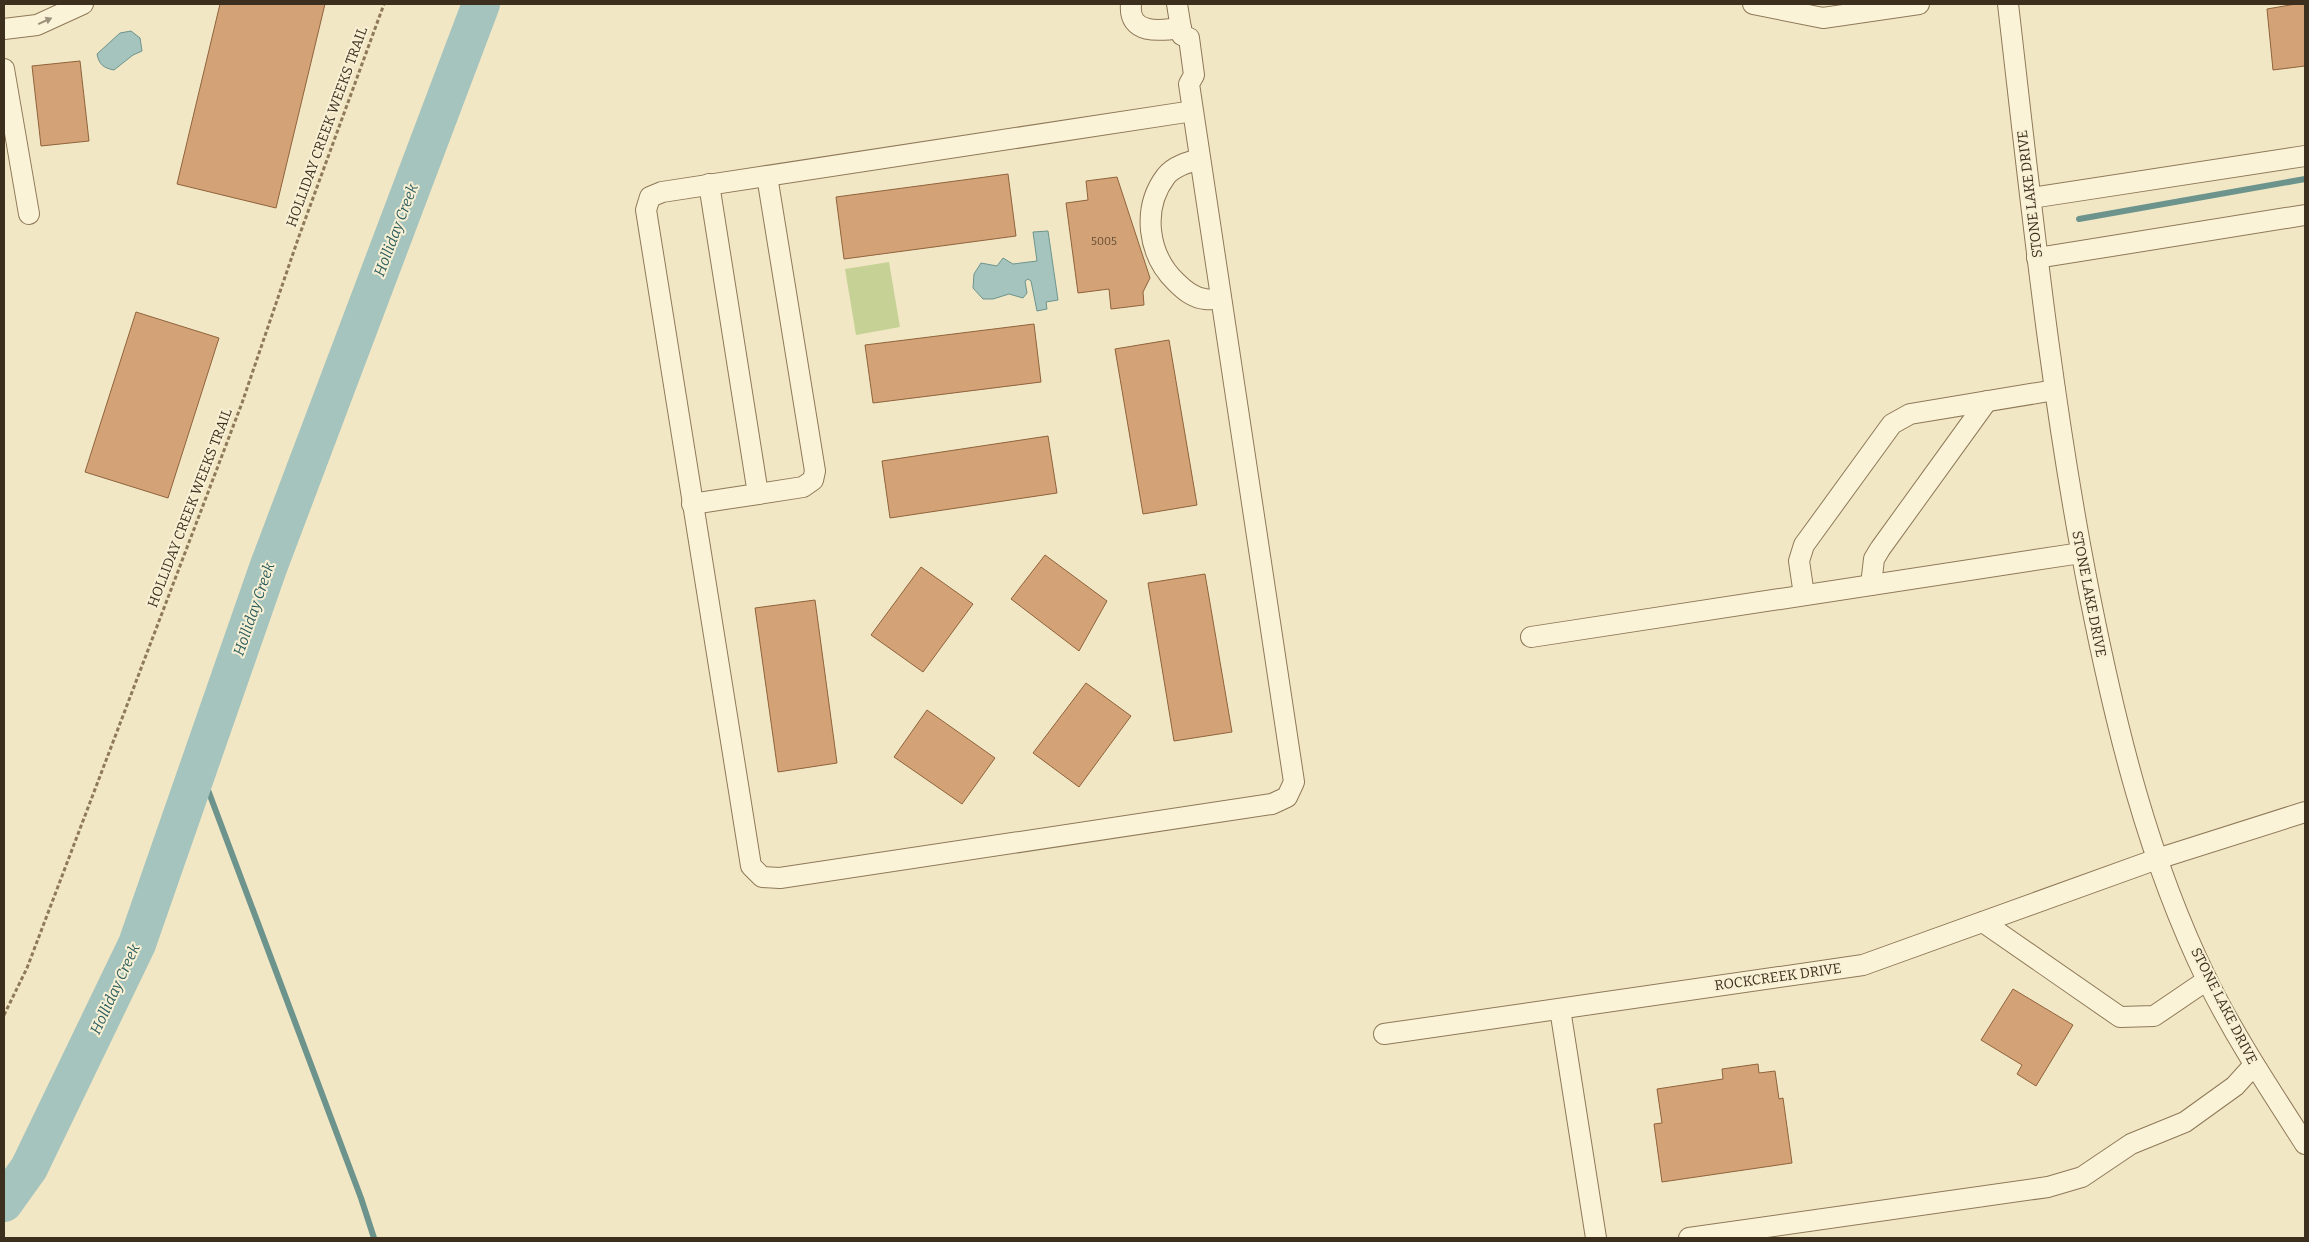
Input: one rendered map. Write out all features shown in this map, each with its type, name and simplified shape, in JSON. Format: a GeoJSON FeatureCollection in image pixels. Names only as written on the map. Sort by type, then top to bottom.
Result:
{"type":"FeatureCollection","features":[{"type":"Feature","properties":{"kind":"street"},"geometry":{"type":"LineString","coordinates":[[4,29],[37,25],[83,4]]}},
{"type":"Feature","properties":{"kind":"street"},"geometry":{"type":"LineString","coordinates":[[1131,4],[1130,11],[1136,22],[1148,30],[1181,31]]}},
{"type":"Feature","properties":{"kind":"street"},"geometry":{"type":"LineString","coordinates":[[1177,4],[1181,31],[1188,38],[1194,75],[1189,84],[1294,782],[1287,796],[1272,804],[780,878],[762,877],[751,866],[646,210],[650,197],[662,192],[709,184],[1193,111]]}},
{"type":"Feature","properties":{"kind":"street"},"geometry":{"type":"LineString","coordinates":[[1753,4],[1823,18],[1918,4]]}},
{"type":"Feature","properties":{"kind":"street","name":"STONE LAKE DRIVE"},"geometry":{"type":"LineString","coordinates":[[2008,4],[2037,258],[2071,501],[2106,680],[2136,795],[2157,858],[2207,980],[2254,1066],[2305,1144]]}},
{"type":"Feature","properties":{"kind":"street"},"geometry":{"type":"LineString","coordinates":[[4,69],[30,214]]}},
{"type":"Feature","properties":{"kind":"street"},"geometry":{"type":"LineString","coordinates":[[2031,198],[2305,156]]}},
{"type":"Feature","properties":{"kind":"street"},"geometry":{"type":"LineString","coordinates":[[1200,159],[1183,164],[1166,175],[1157,193],[1151,214],[1151,234],[1155,252],[1162,268],[1188,294],[1205,300],[1221,298]]}},
{"type":"Feature","properties":{"kind":"street"},"geometry":{"type":"LineString","coordinates":[[692,504],[803,487],[813,480],[815,471],[768,176]]}},
{"type":"Feature","properties":{"kind":"street"},"geometry":{"type":"LineString","coordinates":[[709,184],[758,494]]}},
{"type":"Feature","properties":{"kind":"street"},"geometry":{"type":"LineString","coordinates":[[2037,258],[2305,215]]}},
{"type":"Feature","properties":{"kind":"street"},"geometry":{"type":"LineString","coordinates":[[1804,595],[1800,561],[1804,545],[1892,424],[1910,414],[2055,390]]}},
{"type":"Feature","properties":{"kind":"street"},"geometry":{"type":"LineString","coordinates":[[1871,585],[1874,559],[1880,549],[1987,402]]}},
{"type":"Feature","properties":{"kind":"street"},"geometry":{"type":"LineString","coordinates":[[1531,637],[2081,553]]}},
{"type":"Feature","properties":{"kind":"street","name":"ROCKCREEK DRIVE"},"geometry":{"type":"LineString","coordinates":[[1384,1034],[1863,965],[2157,858],[2305,812]]}},
{"type":"Feature","properties":{"kind":"street"},"geometry":{"type":"LineString","coordinates":[[1983,922],[2120,1017],[2154,1016],[2207,980]]}},
{"type":"Feature","properties":{"kind":"street"},"geometry":{"type":"LineString","coordinates":[[1560,1009],[1596,1238]]}},
{"type":"Feature","properties":{"kind":"street"},"geometry":{"type":"LineString","coordinates":[[1689,1238],[2048,1187],[2082,1177],[2131,1144],[2185,1122],[2235,1086],[2254,1066]]}},
{"type":"Feature","properties":{"kind":"path","name":"HOLLIDAY CREEK WEEKS TRAIL"},"geometry":{"type":"LineString","coordinates":[[4,1015],[27,968],[242,403],[298,239],[384,4]]}},
{"type":"Feature","properties":{"kind":"green space"},"geometry":{"type":"Polygon","coordinates":[[[889,262],[900,327],[856,335],[845,269],[889,262]]]}},
{"type":"Feature","properties":{"kind":"water"},"geometry":{"type":"Polygon","coordinates":[[[131,31],[140,38],[142,51],[133,55],[114,70],[107,68],[99,61],[97,54],[120,33],[131,31]]]}},
{"type":"Feature","properties":{"kind":"water"},"geometry":{"type":"Polygon","coordinates":[[[1048,231],[1058,300],[1046,302],[1047,309],[1037,311],[1031,281],[1028,279],[1025,281],[1027,293],[1023,298],[1009,294],[993,299],[983,299],[973,288],[974,274],[981,263],[997,266],[1003,258],[1013,264],[1037,261],[1033,232],[1048,231]]]}},
{"type":"Feature","properties":{"kind":"building"},"geometry":{"type":"Polygon","coordinates":[[[220,4],[325,4],[276,208],[177,184],[220,4]]]}},
{"type":"Feature","properties":{"kind":"building"},"geometry":{"type":"Polygon","coordinates":[[[2305,4],[2305,66],[2273,70],[2267,9],[2305,4]]]}},
{"type":"Feature","properties":{"kind":"building"},"geometry":{"type":"Polygon","coordinates":[[[80,61],[89,141],[41,146],[32,66],[80,61]]]}},
{"type":"Feature","properties":{"kind":"building"},"geometry":{"type":"Polygon","coordinates":[[[1008,174],[1016,236],[844,259],[836,197],[1008,174]]]}},
{"type":"Feature","properties":{"kind":"building"},"geometry":{"type":"Polygon","coordinates":[[[1117,177],[1150,278],[1143,292],[1144,305],[1111,309],[1109,289],[1078,293],[1066,203],[1088,200],[1086,181],[1117,177]]]}},
{"type":"Feature","properties":{"kind":"building"},"geometry":{"type":"Polygon","coordinates":[[[136,312],[219,338],[168,498],[85,472],[136,312]]]}},
{"type":"Feature","properties":{"kind":"building"},"geometry":{"type":"Polygon","coordinates":[[[1034,324],[1041,382],[873,403],[865,345],[1034,324]]]}},
{"type":"Feature","properties":{"kind":"building"},"geometry":{"type":"Polygon","coordinates":[[[1169,340],[1197,505],[1143,514],[1115,349],[1169,340]]]}},
{"type":"Feature","properties":{"kind":"building"},"geometry":{"type":"Polygon","coordinates":[[[1048,436],[1057,493],[890,518],[882,461],[1048,436]]]}},
{"type":"Feature","properties":{"kind":"building"},"geometry":{"type":"Polygon","coordinates":[[[1045,555],[1107,601],[1079,651],[1011,599],[1045,555]]]}},
{"type":"Feature","properties":{"kind":"building"},"geometry":{"type":"Polygon","coordinates":[[[921,567],[973,604],[923,672],[871,635],[921,567]]]}},
{"type":"Feature","properties":{"kind":"building"},"geometry":{"type":"Polygon","coordinates":[[[1205,574],[1232,732],[1174,741],[1148,583],[1205,574]]]}},
{"type":"Feature","properties":{"kind":"building"},"geometry":{"type":"Polygon","coordinates":[[[815,600],[837,763],[778,772],[755,608],[815,600]]]}},
{"type":"Feature","properties":{"kind":"building"},"geometry":{"type":"Polygon","coordinates":[[[1086,683],[1131,716],[1079,787],[1033,753],[1086,683]]]}},
{"type":"Feature","properties":{"kind":"building"},"geometry":{"type":"Polygon","coordinates":[[[927,710],[995,758],[962,804],[894,757],[927,710]]]}},
{"type":"Feature","properties":{"kind":"building"},"geometry":{"type":"Polygon","coordinates":[[[2013,989],[2073,1025],[2036,1086],[2017,1074],[2022,1065],[1981,1040],[2013,989]]]}},
{"type":"Feature","properties":{"kind":"building"},"geometry":{"type":"Polygon","coordinates":[[[1758,1064],[1759,1073],[1775,1071],[1779,1099],[1783,1098],[1792,1163],[1662,1182],[1654,1124],[1662,1123],[1657,1089],[1723,1079],[1722,1069],[1758,1064]]]}},
{"type":"Feature","properties":{"kind":"waterway","name":"Holliday Creek"},"geometry":{"type":"LineString","coordinates":[[4,1203],[29,1168],[137,944],[268,568],[481,4]]}},
{"type":"Feature","properties":{"kind":"waterway"},"geometry":{"type":"LineString","coordinates":[[2079,219],[2305,179]]}},
{"type":"Feature","properties":{"kind":"waterway"},"geometry":{"type":"LineString","coordinates":[[199,766],[361,1198],[374,1238]]}}]}
